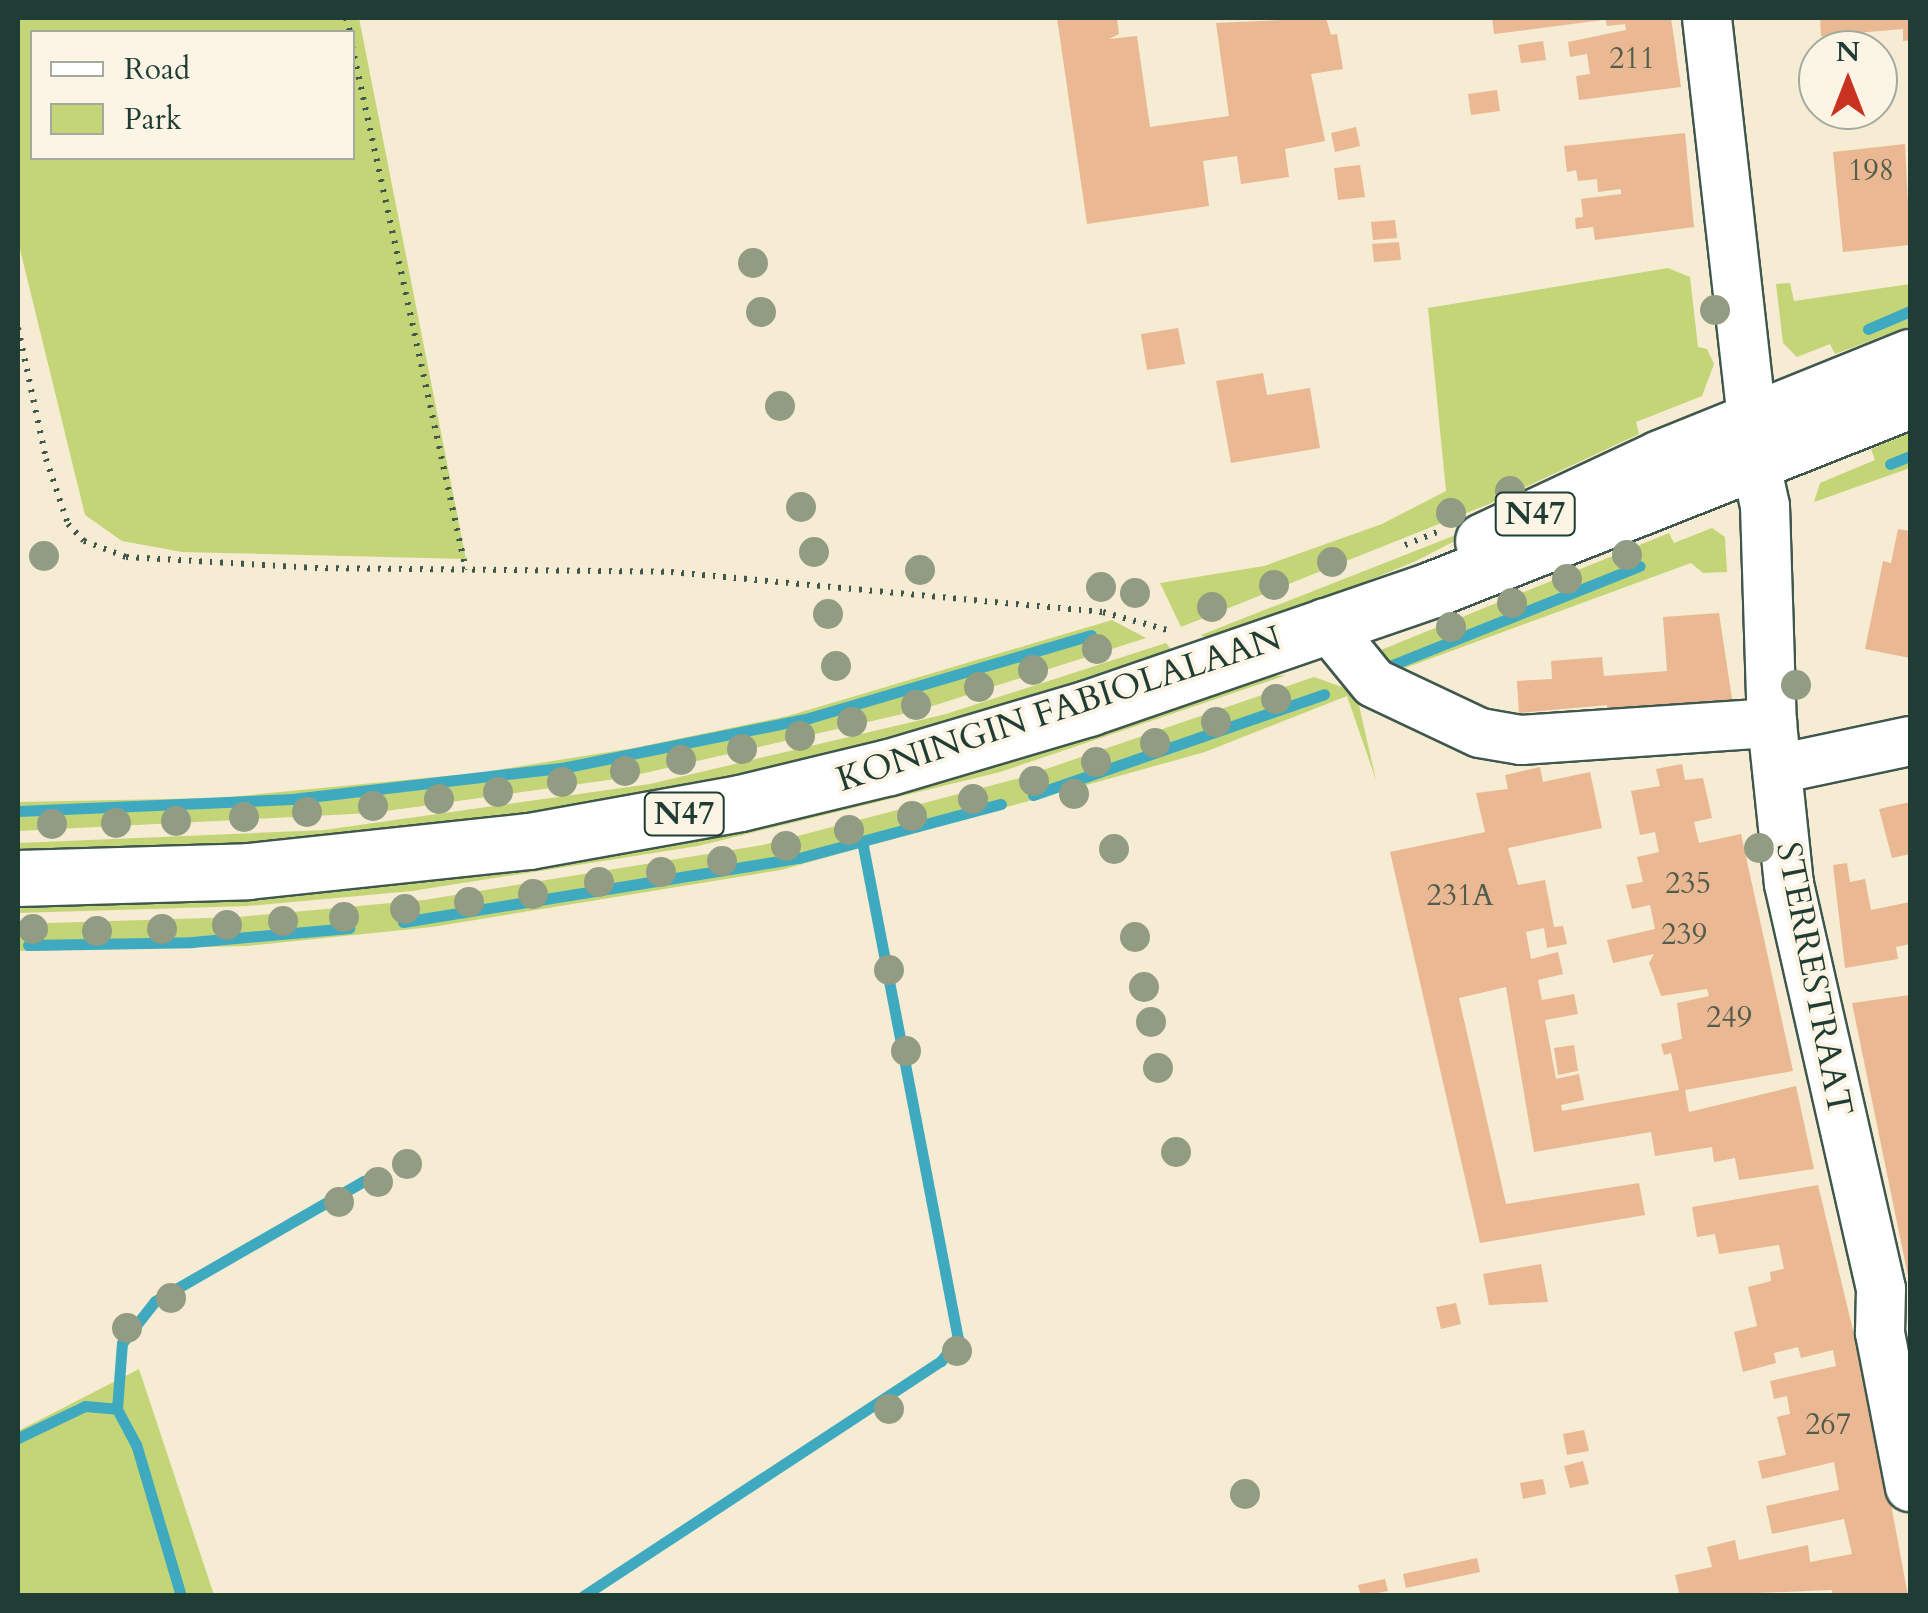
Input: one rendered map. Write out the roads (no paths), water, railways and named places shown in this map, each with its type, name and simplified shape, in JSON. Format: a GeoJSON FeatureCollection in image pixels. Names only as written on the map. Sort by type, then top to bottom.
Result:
{"type":"FeatureCollection","features":[{"type":"Feature","properties":{"kind":"main road","name":"KONINGIN FABIOLALAAN"},"geometry":{"type":"LineString","coordinates":[[18,878],[316,865],[672,817],[981,742],[1559,544],[1910,357]]}},
{"type":"Feature","properties":{"kind":"main road","name":"KONINGIN FABIOLALAAN"},"geometry":{"type":"LineString","coordinates":[[1754,442],[1910,400]]}},
{"type":"Feature","properties":{"kind":"street","name":"STERRESTRAAT"},"geometry":{"type":"LineString","coordinates":[[1707,18],[1768,537],[1772,723],[1789,884],[1880,1289],[1880,1333],[1910,1487]]}},
{"type":"Feature","properties":{"kind":"street"},"geometry":{"type":"LineString","coordinates":[[1325,624],[1374,683],[1480,733],[1520,740],[1772,723]]}},
{"type":"Feature","properties":{"kind":"street"},"geometry":{"type":"LineString","coordinates":[[1778,769],[1910,741]]}},
{"type":"Feature","properties":{"kind":"waterway"},"geometry":{"type":"LineString","coordinates":[[1868,329],[1910,311]]}},
{"type":"Feature","properties":{"kind":"waterway"},"geometry":{"type":"LineString","coordinates":[[1890,464],[1910,456]]}},
{"type":"Feature","properties":{"kind":"waterway"},"geometry":{"type":"LineString","coordinates":[[1387,667],[1640,566]]}},
{"type":"Feature","properties":{"kind":"waterway"},"geometry":{"type":"LineString","coordinates":[[18,811],[292,799],[567,767],[809,718],[1091,635]]}},
{"type":"Feature","properties":{"kind":"waterway"},"geometry":{"type":"LineString","coordinates":[[1033,795],[1324,694]]}},
{"type":"Feature","properties":{"kind":"waterway"},"geometry":{"type":"LineString","coordinates":[[403,922],[799,858],[1001,804]]}},
{"type":"Feature","properties":{"kind":"waterway"},"geometry":{"type":"LineString","coordinates":[[583,1596],[941,1361],[958,1339],[862,841]]}},
{"type":"Feature","properties":{"kind":"waterway"},"geometry":{"type":"LineString","coordinates":[[28,945],[192,942],[349,928]]}},
{"type":"Feature","properties":{"kind":"waterway"},"geometry":{"type":"LineString","coordinates":[[117,1409],[122,1343],[155,1301],[364,1181]]}},
{"type":"Feature","properties":{"kind":"waterway"},"geometry":{"type":"LineString","coordinates":[[18,1438],[85,1406],[117,1409],[136,1444],[181,1596]]}}]}
